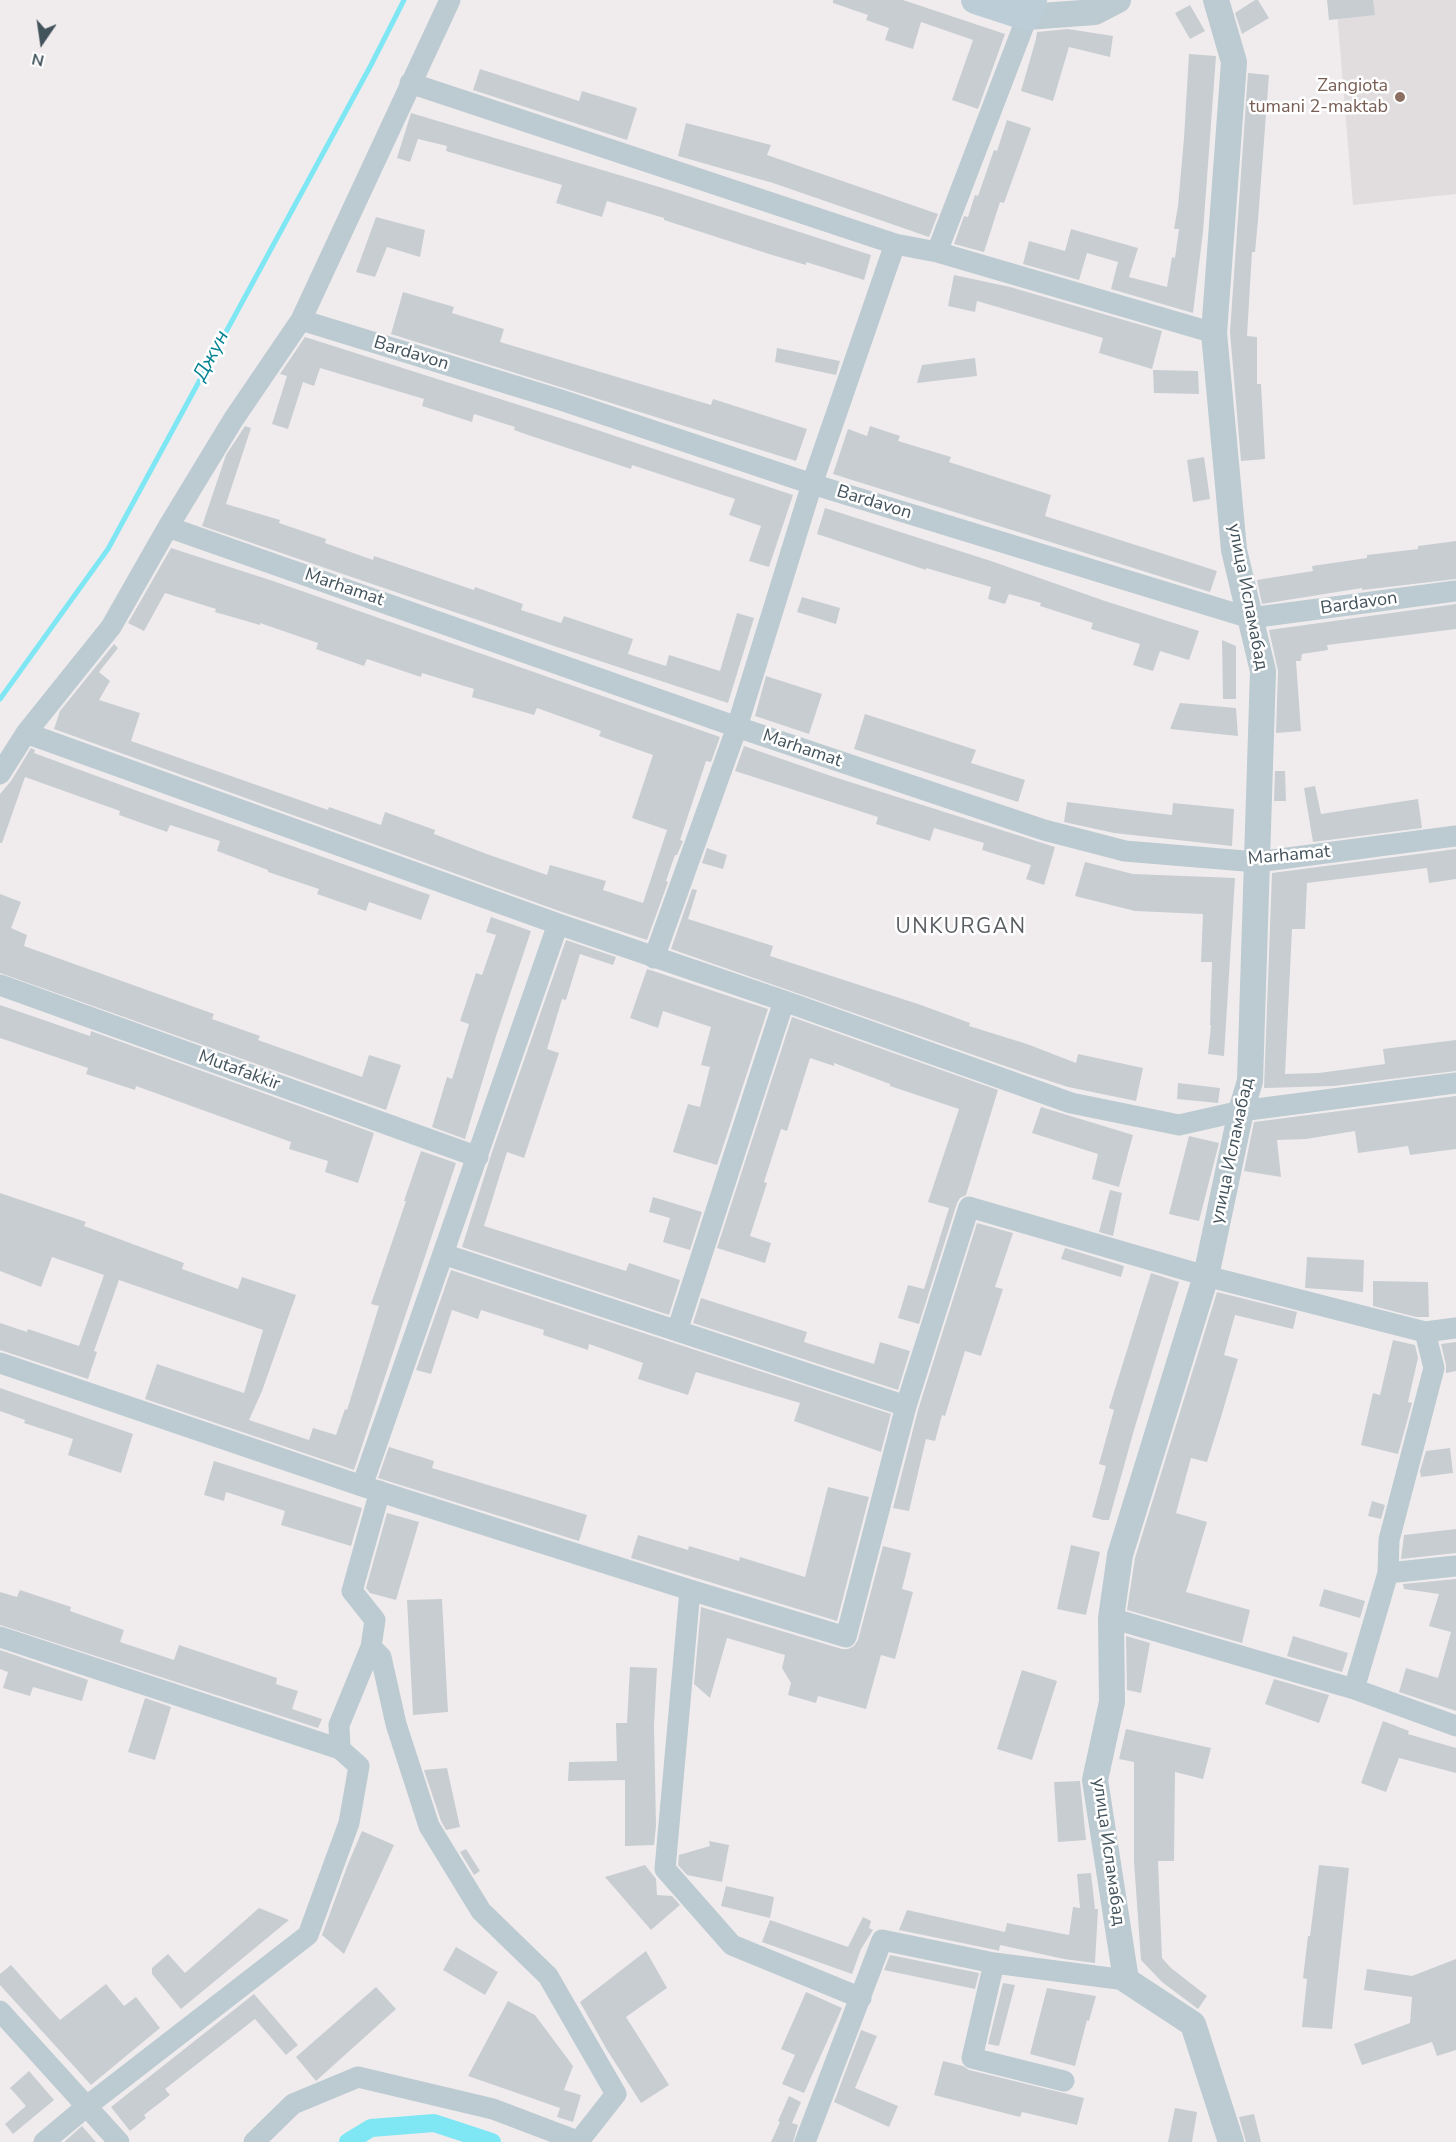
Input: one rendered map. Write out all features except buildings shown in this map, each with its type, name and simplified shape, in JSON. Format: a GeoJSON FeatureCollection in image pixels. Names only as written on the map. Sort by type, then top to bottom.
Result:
{"type":"FeatureCollection","features":[{"type":"Feature","properties":{"kind":"main road"},"geometry":{"type":"LineString","coordinates":[[975,0],[1030,8]]}},
{"type":"Feature","properties":{"kind":"street"},"geometry":{"type":"LineString","coordinates":[[0,774],[26,733],[111,627],[168,527],[234,420],[301,321],[450,0]]}},
{"type":"Feature","properties":{"kind":"street"},"geometry":{"type":"LineString","coordinates":[[937,252],[1030,8],[1095,12],[1118,0]]}},
{"type":"Feature","properties":{"kind":"street","name":"улица Исламабад"},"geometry":{"type":"LineString","coordinates":[[1126,1980],[1095,1780],[1112,1702],[1111,1618],[1120,1555],[1206,1276],[1241,1111],[1250,1081],[1263,671],[1234,550],[1214,333],[1234,62],[1216,0]]}},
{"type":"Feature","properties":{"kind":"street"},"geometry":{"type":"LineString","coordinates":[[410,83],[895,244],[937,252],[1214,333]]}},
{"type":"Feature","properties":{"kind":"street"},"geometry":{"type":"LineString","coordinates":[[654,958],[737,727],[812,484],[895,244]]}},
{"type":"Feature","properties":{"kind":"street","name":"Bardavon"},"geometry":{"type":"LineString","coordinates":[[301,321],[561,400],[812,484],[1250,618],[1456,591]]}},
{"type":"Feature","properties":{"kind":"street","name":"Marhamat"},"geometry":{"type":"LineString","coordinates":[[168,527],[737,727],[1044,830],[1125,852],[1257,862],[1456,836]]}},
{"type":"Feature","properties":{"kind":"street"},"geometry":{"type":"LineString","coordinates":[[26,733],[654,958],[784,1001],[1071,1103],[1179,1125],[1241,1111],[1456,1083]]}},
{"type":"Feature","properties":{"kind":"street"},"geometry":{"type":"LineString","coordinates":[[340,1749],[339,1725],[371,1647],[375,1620],[352,1591],[371,1489],[443,1254],[558,924]]}},
{"type":"Feature","properties":{"kind":"street","name":"Mutafakkir"},"geometry":{"type":"LineString","coordinates":[[0,985],[478,1157]]}},
{"type":"Feature","properties":{"kind":"street"},"geometry":{"type":"LineString","coordinates":[[677,1331],[784,1001]]}},
{"type":"Feature","properties":{"kind":"street"},"geometry":{"type":"LineString","coordinates":[[0,1363],[371,1489],[846,1637],[906,1406],[969,1207],[1206,1276],[1425,1332],[1456,1328]]}},
{"type":"Feature","properties":{"kind":"street"},"geometry":{"type":"LineString","coordinates":[[443,1254],[906,1406]]}},
{"type":"Feature","properties":{"kind":"street"},"geometry":{"type":"LineString","coordinates":[[1354,1689],[1388,1573],[1389,1540],[1434,1368],[1425,1332]]}},
{"type":"Feature","properties":{"kind":"street"},"geometry":{"type":"LineString","coordinates":[[1388,1573],[1456,1566]]}},
{"type":"Feature","properties":{"kind":"street"},"geometry":{"type":"LineString","coordinates":[[690,1590],[665,1869],[732,1945],[861,1998]]}},
{"type":"Feature","properties":{"kind":"street"},"geometry":{"type":"LineString","coordinates":[[1111,1618],[1354,1689],[1456,1726]]}},
{"type":"Feature","properties":{"kind":"street"},"geometry":{"type":"LineString","coordinates":[[0,1637],[340,1749],[360,1766],[349,1823],[308,1935],[44,2142]]}},
{"type":"Feature","properties":{"kind":"street"},"geometry":{"type":"LineString","coordinates":[[254,2142],[293,2104],[358,2077],[493,2109],[580,2142],[616,2094],[548,1976],[481,1911],[429,1826],[396,1724],[381,1657],[371,1647]]}},
{"type":"Feature","properties":{"kind":"street"},"geometry":{"type":"LineString","coordinates":[[805,2142],[882,1940],[994,1963],[1126,1980],[1193,2024],[1231,2142]]}},
{"type":"Feature","properties":{"kind":"street"},"geometry":{"type":"LineString","coordinates":[[994,1963],[972,2058],[1064,2081]]}},
{"type":"Feature","properties":{"kind":"street"},"geometry":{"type":"LineString","coordinates":[[0,2011],[119,2142]]}},
{"type":"Feature","properties":{"kind":"shaded area","name":"Zangiota tumani 2-maktab"},"geometry":{"type":"Polygon","coordinates":[[[1336,0],[1456,0],[1456,194],[1353,205],[1336,0]]]}},
{"type":"Feature","properties":{"kind":"waterway","name":"Джун"},"geometry":{"type":"LineString","coordinates":[[0,699],[108,549],[371,65],[404,0]]}},
{"type":"Feature","properties":{"kind":"waterway"},"geometry":{"type":"LineString","coordinates":[[348,2142],[371,2128],[434,2123],[492,2142]]}},
{"type":"Feature","properties":{"kind":"place","name":"Zangiota tumani 2-maktab"},"geometry":{"type":"Point","coordinates":[1400,97]}},
{"type":"Feature","properties":{"kind":"district","name":"UNKURGAN"},"geometry":{"type":"Point","coordinates":[961,928]}}]}
